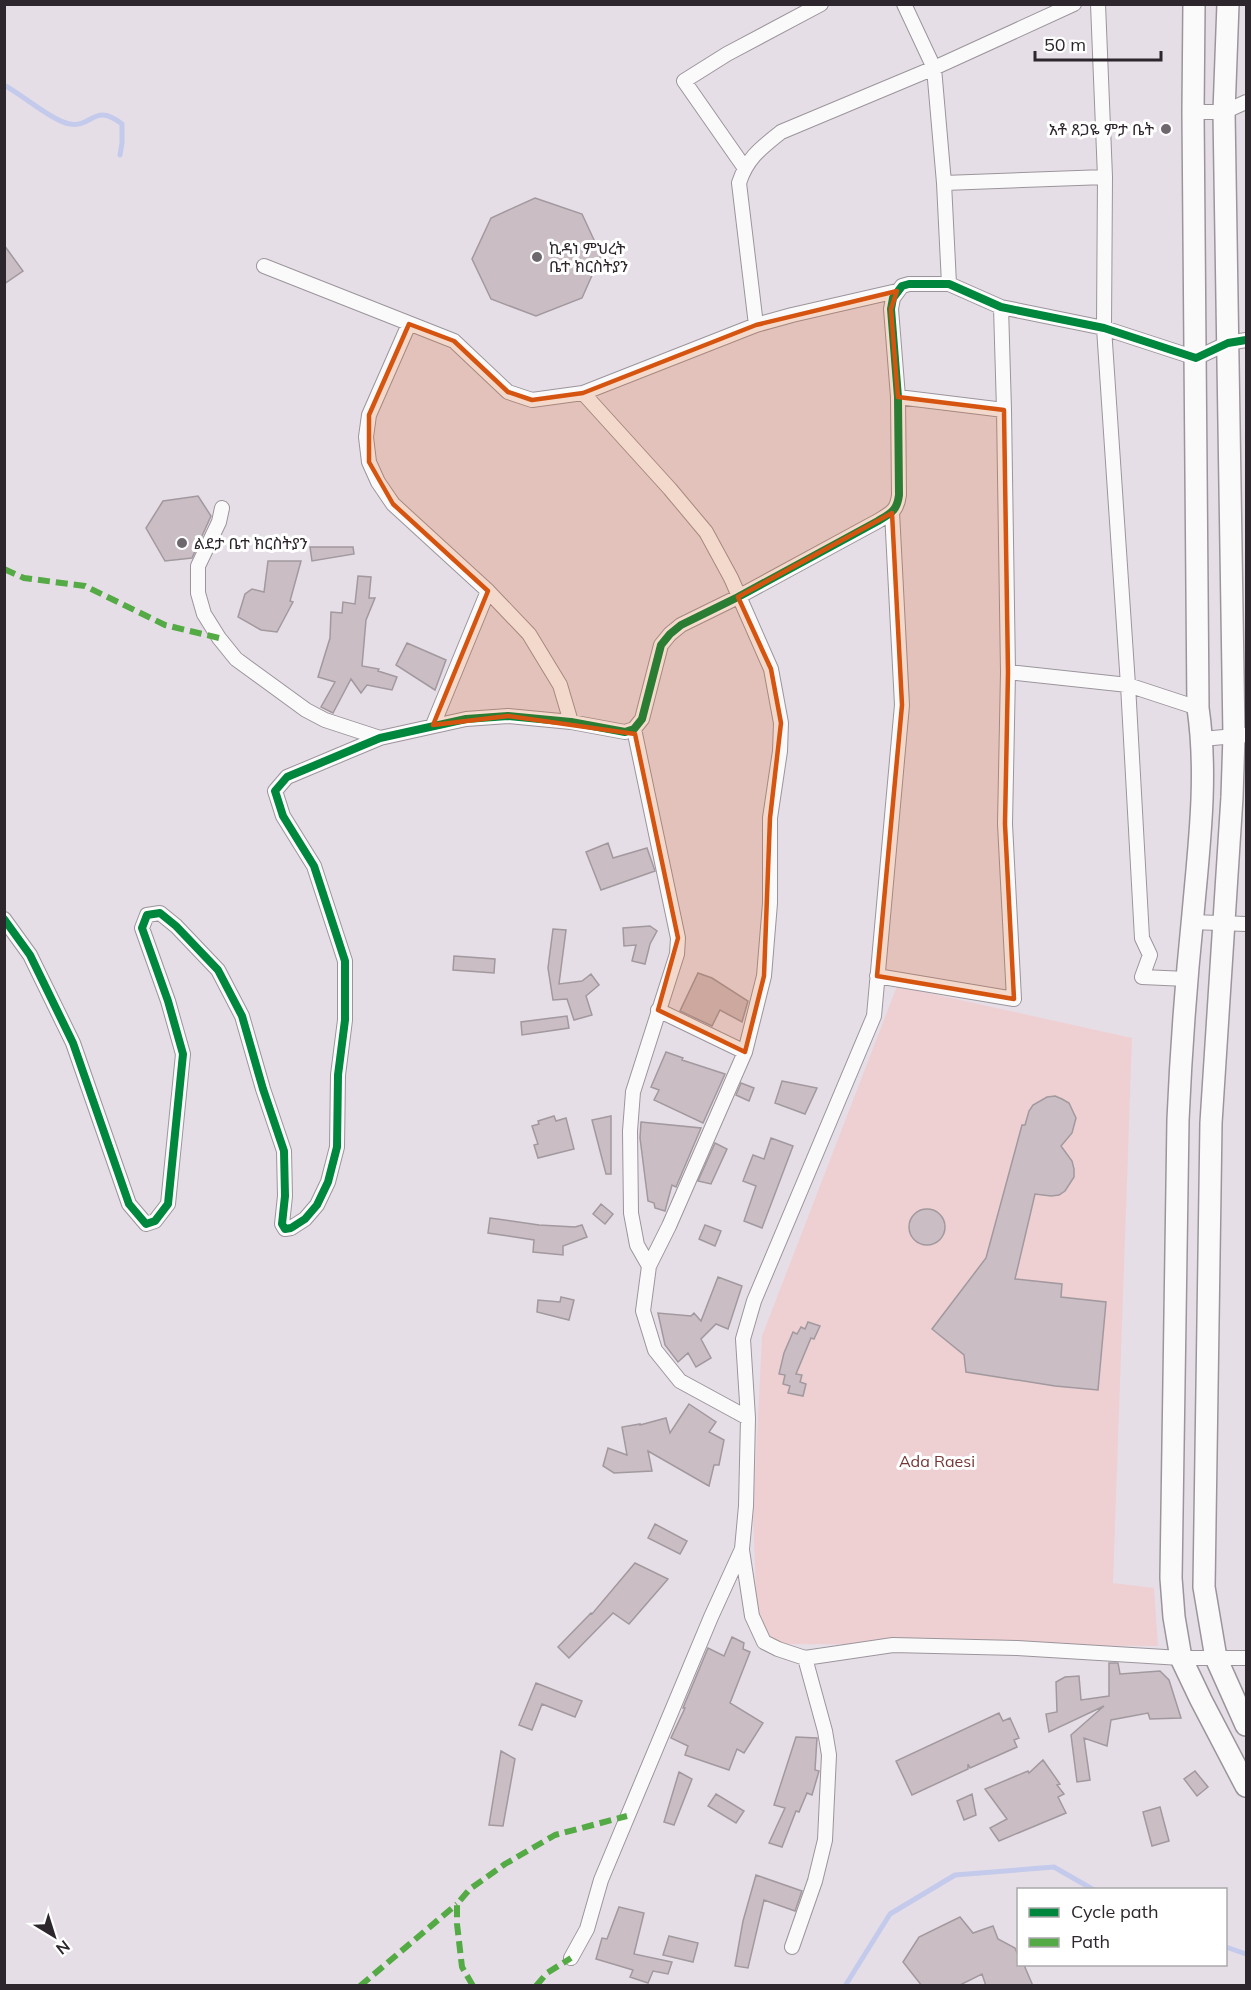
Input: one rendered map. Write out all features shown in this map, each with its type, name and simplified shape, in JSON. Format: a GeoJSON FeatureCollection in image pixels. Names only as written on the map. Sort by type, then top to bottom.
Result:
{"type":"FeatureCollection","features":[{"type":"Feature","properties":{"kind":"main road"},"geometry":{"type":"LineString","coordinates":[[1194,4],[1198,708],[1202,739],[1200,826],[1181,1044],[1178,1120],[1171,1578],[1174,1617],[1182,1658],[1201,1701],[1246,1786]]}},
{"type":"Feature","properties":{"kind":"main road"},"geometry":{"type":"LineString","coordinates":[[1228,4],[1224,112],[1237,341],[1240,736],[1224,923],[1211,1135],[1204,1587],[1216,1658],[1246,1725]]}},
{"type":"Feature","properties":{"kind":"main road"},"geometry":{"type":"LineString","coordinates":[[1181,1044],[1216,1046]]}},
{"type":"Feature","properties":{"kind":"street"},"geometry":{"type":"LineString","coordinates":[[744,167],[684,81],[727,54],[820,4]]}},
{"type":"Feature","properties":{"kind":"street"},"geometry":{"type":"LineString","coordinates":[[904,4],[934,68],[944,183],[949,284]]}},
{"type":"Feature","properties":{"kind":"street"},"geometry":{"type":"LineString","coordinates":[[756,325],[739,183],[744,167],[762,148],[781,132],[934,68],[1074,4]]}},
{"type":"Feature","properties":{"kind":"street"},"geometry":{"type":"LineString","coordinates":[[1098,4],[1106,177],[1104,328],[1142,938],[1150,955],[1142,977],[1186,979]]}},
{"type":"Feature","properties":{"kind":"street"},"geometry":{"type":"LineString","coordinates":[[1193,112],[1224,112],[1246,102]]}},
{"type":"Feature","properties":{"kind":"street"},"geometry":{"type":"LineString","coordinates":[[944,183],[1106,177]]}},
{"type":"Feature","properties":{"kind":"street"},"geometry":{"type":"LineString","coordinates":[[264,266],[454,341],[508,392],[532,400],[583,393],[756,325],[897,291]]}},
{"type":"Feature","properties":{"kind":"street"},"geometry":{"type":"LineString","coordinates":[[4,919],[30,955],[73,1043],[129,1204],[146,1224],[155,1221],[168,1204],[183,1054],[168,1001],[142,928],[147,915],[160,914],[176,926],[218,970],[242,1016],[284,1151],[285,1196],[282,1224],[285,1229],[291,1228],[305,1220],[317,1205],[328,1182],[337,1147],[338,1075],[345,1020],[345,961],[314,866],[283,816],[275,791],[287,777],[380,738],[466,719],[508,716],[571,722],[625,732],[634,729],[642,718],[661,645],[681,625],[738,597],[892,512],[898,505],[898,397],[891,309],[893,298],[902,286],[949,284],[1000,307],[1104,328],[1196,358],[1237,341]]}},
{"type":"Feature","properties":{"kind":"street"},"geometry":{"type":"LineString","coordinates":[[877,976],[1014,999],[1005,824],[1008,672],[1000,307]]}},
{"type":"Feature","properties":{"kind":"street"},"geometry":{"type":"LineString","coordinates":[[409,324],[369,415],[366,436],[369,462],[378,482],[393,504],[488,591],[529,634],[560,685],[571,722]]}},
{"type":"Feature","properties":{"kind":"street"},"geometry":{"type":"LineString","coordinates":[[583,393],[706,532],[731,578],[771,669],[781,723],[780,751],[770,818],[770,903],[764,976],[745,1052],[669,1226],[649,1266],[644,1311],[655,1350],[680,1381],[748,1418]]}},
{"type":"Feature","properties":{"kind":"street"},"geometry":{"type":"LineString","coordinates":[[898,397],[1004,410]]}},
{"type":"Feature","properties":{"kind":"street"},"geometry":{"type":"LineString","coordinates":[[222,508],[219,522],[198,566],[198,593],[204,614],[219,638],[236,659],[306,710],[325,720],[380,738]]}},
{"type":"Feature","properties":{"kind":"street"},"geometry":{"type":"LineString","coordinates":[[892,512],[902,705],[874,1016],[754,1301],[743,1339],[748,1418],[746,1506],[742,1549],[752,1616],[764,1642],[805,1658],[893,1645],[1017,1648],[1182,1658],[1246,1658]]}},
{"type":"Feature","properties":{"kind":"street"},"geometry":{"type":"LineString","coordinates":[[433,725],[488,591]]}},
{"type":"Feature","properties":{"kind":"street"},"geometry":{"type":"LineString","coordinates":[[1008,672],[1128,685],[1198,708]]}},
{"type":"Feature","properties":{"kind":"street"},"geometry":{"type":"LineString","coordinates":[[634,729],[678,938],[677,954],[633,1092],[630,1131],[631,1214],[637,1245],[649,1266]]}},
{"type":"Feature","properties":{"kind":"street"},"geometry":{"type":"LineString","coordinates":[[1202,739],[1240,736]]}},
{"type":"Feature","properties":{"kind":"street"},"geometry":{"type":"LineString","coordinates":[[1192,922],[1246,924]]}},
{"type":"Feature","properties":{"kind":"street"},"geometry":{"type":"LineString","coordinates":[[658,1011],[745,1052]]}},
{"type":"Feature","properties":{"kind":"street"},"geometry":{"type":"LineString","coordinates":[[571,1958],[587,1929],[601,1880],[711,1617],[742,1549]]}},
{"type":"Feature","properties":{"kind":"street"},"geometry":{"type":"LineString","coordinates":[[792,1947],[825,1840],[829,1755],[825,1731],[805,1658]]}},
{"type":"Feature","properties":{"kind":"highlighted area"},"geometry":{"type":"Polygon","coordinates":[[[897,291],[891,309],[898,397],[1004,410],[1008,672],[1005,824],[1014,999],[877,976],[902,705],[892,513],[738,597],[771,669],[781,723],[770,818],[764,976],[745,1052],[658,1010],[678,938],[635,734],[508,716],[433,725],[488,591],[393,504],[369,462],[369,415],[409,324],[454,341],[508,392],[532,400],[583,393],[756,325],[897,291]]]}},
{"type":"Feature","properties":{"kind":"green space","name":"Ada Raesi"},"geometry":{"type":"Polygon","coordinates":[[[897,986],[1132,1038],[1113,1583],[1154,1588],[1158,1646],[776,1644],[757,1618],[753,1517],[762,1336],[897,986]]]}},
{"type":"Feature","properties":{"kind":"building","name":"ኪዳነ ምህረት ቤተ ክርስትያን"},"geometry":{"type":"Polygon","coordinates":[[[535,198],[582,214],[601,255],[582,298],[536,316],[491,299],[472,259],[491,218],[535,198]]]}},
{"type":"Feature","properties":{"kind":"building"},"geometry":{"type":"Polygon","coordinates":[[[4,245],[23,271],[4,284],[4,245]]]}},
{"type":"Feature","properties":{"kind":"building","name":"ልደታ ቤተ ክርስትያን"},"geometry":{"type":"Polygon","coordinates":[[[198,496],[211,516],[192,558],[165,561],[146,528],[163,501],[198,496]]]}},
{"type":"Feature","properties":{"kind":"building"},"geometry":{"type":"Polygon","coordinates":[[[310,547],[353,547],[354,554],[312,561],[310,547]]]}},
{"type":"Feature","properties":{"kind":"building"},"geometry":{"type":"Polygon","coordinates":[[[268,561],[301,561],[290,601],[293,602],[277,632],[261,630],[238,617],[245,594],[252,589],[264,592],[268,561]]]}},
{"type":"Feature","properties":{"kind":"building"},"geometry":{"type":"Polygon","coordinates":[[[358,576],[371,577],[369,598],[375,598],[366,620],[362,666],[379,669],[378,671],[397,677],[392,690],[367,685],[361,693],[351,679],[333,713],[321,707],[335,682],[318,677],[330,638],[331,612],[342,613],[343,602],[355,604],[358,576]]]}},
{"type":"Feature","properties":{"kind":"building"},"geometry":{"type":"Polygon","coordinates":[[[407,643],[446,660],[435,690],[396,665],[407,643]]]}},
{"type":"Feature","properties":{"kind":"building"},"geometry":{"type":"Polygon","coordinates":[[[608,843],[613,858],[647,848],[655,871],[601,890],[586,852],[608,843]]]}},
{"type":"Feature","properties":{"kind":"building"},"geometry":{"type":"Polygon","coordinates":[[[650,926],[657,931],[650,944],[645,964],[632,961],[636,945],[624,946],[623,928],[650,926]]]}},
{"type":"Feature","properties":{"kind":"building"},"geometry":{"type":"Polygon","coordinates":[[[553,929],[566,930],[559,984],[582,981],[591,974],[599,985],[586,996],[592,1015],[574,1020],[567,999],[553,1000],[548,968],[553,929]]]}},
{"type":"Feature","properties":{"kind":"building"},"geometry":{"type":"Polygon","coordinates":[[[454,956],[495,959],[494,973],[453,970],[454,956]]]}},
{"type":"Feature","properties":{"kind":"building"},"geometry":{"type":"Polygon","coordinates":[[[698,973],[712,978],[748,1001],[742,1022],[720,1010],[712,1026],[680,1011],[698,973]]]}},
{"type":"Feature","properties":{"kind":"building"},"geometry":{"type":"Polygon","coordinates":[[[567,1016],[569,1028],[522,1035],[521,1022],[567,1016]]]}},
{"type":"Feature","properties":{"kind":"building"},"geometry":{"type":"Polygon","coordinates":[[[666,1052],[683,1058],[682,1060],[725,1074],[703,1123],[654,1100],[659,1090],[651,1087],[666,1052]]]}},
{"type":"Feature","properties":{"kind":"building"},"geometry":{"type":"Polygon","coordinates":[[[782,1081],[817,1088],[805,1114],[775,1103],[782,1081]]]}},
{"type":"Feature","properties":{"kind":"building"},"geometry":{"type":"Polygon","coordinates":[[[741,1083],[754,1088],[749,1101],[736,1095],[741,1083]]]}},
{"type":"Feature","properties":{"kind":"building"},"geometry":{"type":"Polygon","coordinates":[[[1055,1096],[1069,1103],[1076,1118],[1072,1133],[1061,1146],[1072,1161],[1074,1177],[1065,1191],[1059,1195],[1035,1194],[1015,1279],[1062,1284],[1061,1297],[1106,1302],[1098,1390],[1055,1386],[966,1372],[964,1355],[932,1329],[986,1258],[1022,1125],[1025,1125],[1029,1111],[1033,1105],[1047,1097],[1055,1096]]]}},
{"type":"Feature","properties":{"kind":"building"},"geometry":{"type":"Polygon","coordinates":[[[554,1116],[556,1121],[566,1118],[574,1149],[538,1158],[534,1145],[538,1144],[532,1126],[539,1124],[538,1121],[554,1116]]]}},
{"type":"Feature","properties":{"kind":"building"},"geometry":{"type":"Polygon","coordinates":[[[611,1116],[611,1174],[606,1174],[592,1120],[611,1116]]]}},
{"type":"Feature","properties":{"kind":"building"},"geometry":{"type":"Polygon","coordinates":[[[641,1122],[701,1128],[676,1187],[672,1185],[665,1211],[655,1208],[654,1203],[648,1201],[640,1138],[641,1122]]]}},
{"type":"Feature","properties":{"kind":"building"},"geometry":{"type":"Polygon","coordinates":[[[771,1138],[793,1146],[762,1228],[744,1221],[756,1186],[743,1181],[753,1155],[764,1159],[771,1138]]]}},
{"type":"Feature","properties":{"kind":"building"},"geometry":{"type":"Polygon","coordinates":[[[715,1143],[727,1149],[711,1184],[698,1181],[715,1143]]]}},
{"type":"Feature","properties":{"kind":"building"},"geometry":{"type":"Polygon","coordinates":[[[601,1204],[613,1214],[605,1224],[593,1214],[601,1204]]]}},
{"type":"Feature","properties":{"kind":"building"},"geometry":{"type":"Polygon","coordinates":[[[927,1209],[939,1215],[945,1227],[939,1239],[927,1245],[915,1239],[909,1227],[915,1215],[927,1209]]]}},
{"type":"Feature","properties":{"kind":"building"},"geometry":{"type":"Polygon","coordinates":[[[490,1218],[539,1225],[575,1227],[582,1225],[587,1237],[563,1246],[563,1255],[533,1252],[534,1240],[488,1233],[490,1218]]]}},
{"type":"Feature","properties":{"kind":"building"},"geometry":{"type":"Polygon","coordinates":[[[705,1225],[721,1231],[715,1246],[699,1239],[705,1225]]]}},
{"type":"Feature","properties":{"kind":"building"},"geometry":{"type":"Polygon","coordinates":[[[718,1277],[742,1286],[728,1329],[716,1324],[701,1339],[711,1358],[696,1367],[688,1353],[678,1362],[665,1345],[658,1313],[691,1316],[694,1313],[701,1321],[718,1277]]]}},
{"type":"Feature","properties":{"kind":"building"},"geometry":{"type":"Polygon","coordinates":[[[561,1297],[574,1300],[569,1320],[537,1312],[538,1300],[560,1302],[561,1297]]]}},
{"type":"Feature","properties":{"kind":"building"},"geometry":{"type":"Polygon","coordinates":[[[808,1322],[820,1326],[814,1339],[811,1338],[796,1374],[802,1375],[800,1382],[806,1384],[803,1396],[788,1393],[790,1386],[783,1384],[785,1375],[779,1374],[784,1353],[793,1332],[797,1334],[801,1327],[805,1329],[808,1322]]]}},
{"type":"Feature","properties":{"kind":"building"},"geometry":{"type":"Polygon","coordinates":[[[689,1404],[716,1422],[709,1432],[724,1440],[719,1465],[714,1465],[709,1486],[648,1451],[652,1471],[614,1473],[603,1466],[608,1448],[627,1455],[622,1427],[666,1418],[670,1433],[689,1404]]]}},
{"type":"Feature","properties":{"kind":"building"},"geometry":{"type":"Polygon","coordinates":[[[655,1524],[687,1541],[680,1554],[648,1538],[655,1524]]]}},
{"type":"Feature","properties":{"kind":"building"},"geometry":{"type":"Polygon","coordinates":[[[635,1563],[668,1579],[629,1624],[613,1613],[569,1658],[558,1647],[592,1614],[635,1563]]]}},
{"type":"Feature","properties":{"kind":"building"},"geometry":{"type":"Polygon","coordinates":[[[732,1637],[744,1643],[743,1649],[750,1652],[730,1703],[763,1723],[744,1753],[737,1749],[729,1770],[685,1755],[688,1746],[671,1738],[708,1648],[724,1656],[732,1637]]]}},
{"type":"Feature","properties":{"kind":"building"},"geometry":{"type":"Polygon","coordinates":[[[1109,1663],[1118,1663],[1120,1674],[1160,1671],[1169,1680],[1181,1718],[1150,1719],[1148,1713],[1111,1720],[1107,1746],[1084,1738],[1090,1780],[1077,1782],[1071,1735],[1104,1706],[1049,1732],[1046,1714],[1057,1712],[1056,1682],[1065,1677],[1079,1676],[1081,1700],[1109,1696],[1109,1663]]]}},
{"type":"Feature","properties":{"kind":"building"},"geometry":{"type":"Polygon","coordinates":[[[536,1683],[582,1701],[575,1717],[542,1704],[532,1730],[519,1725],[536,1683]]]}},
{"type":"Feature","properties":{"kind":"building"},"geometry":{"type":"Polygon","coordinates":[[[999,1713],[1003,1721],[1010,1718],[1019,1738],[1014,1740],[1017,1747],[970,1768],[968,1764],[968,1769],[912,1795],[896,1761],[999,1713]]]}},
{"type":"Feature","properties":{"kind":"building"},"geometry":{"type":"Polygon","coordinates":[[[796,1737],[817,1738],[815,1770],[819,1771],[812,1795],[807,1793],[799,1812],[796,1811],[782,1847],[769,1843],[785,1808],[774,1805],[796,1737]]]}},
{"type":"Feature","properties":{"kind":"building"},"geometry":{"type":"Polygon","coordinates":[[[501,1751],[515,1759],[503,1826],[489,1825],[501,1751]]]}},
{"type":"Feature","properties":{"kind":"building"},"geometry":{"type":"Polygon","coordinates":[[[1043,1760],[1060,1784],[1057,1785],[1064,1794],[1058,1797],[1066,1813],[999,1841],[990,1828],[1007,1819],[985,1789],[1028,1771],[1029,1773],[1043,1760]]]}},
{"type":"Feature","properties":{"kind":"building"},"geometry":{"type":"Polygon","coordinates":[[[1195,1771],[1208,1787],[1197,1796],[1184,1779],[1195,1771]]]}},
{"type":"Feature","properties":{"kind":"building"},"geometry":{"type":"Polygon","coordinates":[[[679,1772],[692,1779],[674,1825],[664,1822],[679,1772]]]}},
{"type":"Feature","properties":{"kind":"building"},"geometry":{"type":"Polygon","coordinates":[[[716,1794],[744,1811],[736,1823],[708,1806],[716,1794]]]}},
{"type":"Feature","properties":{"kind":"building"},"geometry":{"type":"Polygon","coordinates":[[[972,1794],[976,1815],[964,1820],[957,1801],[972,1794]]]}},
{"type":"Feature","properties":{"kind":"building"},"geometry":{"type":"Polygon","coordinates":[[[1160,1807],[1169,1841],[1152,1846],[1143,1812],[1160,1807]]]}},
{"type":"Feature","properties":{"kind":"building"},"geometry":{"type":"Polygon","coordinates":[[[756,1875],[802,1891],[795,1911],[764,1900],[748,1968],[735,1966],[743,1921],[756,1875]]]}},
{"type":"Feature","properties":{"kind":"building"},"geometry":{"type":"Polygon","coordinates":[[[619,1907],[644,1913],[634,1954],[672,1962],[668,1974],[653,1971],[648,1983],[630,1977],[633,1970],[596,1959],[602,1938],[607,1939],[619,1907]]]}},
{"type":"Feature","properties":{"kind":"building"},"geometry":{"type":"Polygon","coordinates":[[[960,1917],[973,1933],[993,1926],[998,1939],[1015,1948],[1017,1966],[1024,1966],[1033,1986],[986,1986],[982,1974],[958,1986],[922,1986],[903,1962],[919,1937],[960,1917]]]}},
{"type":"Feature","properties":{"kind":"building"},"geometry":{"type":"Polygon","coordinates":[[[669,1936],[698,1943],[693,1962],[663,1955],[669,1936]]]}},
{"type":"Feature","properties":{"kind":"waterway"},"geometry":{"type":"LineString","coordinates":[[4,85],[63,122],[83,123],[99,115],[113,118],[122,124],[120,155]]}},
{"type":"Feature","properties":{"kind":"waterway"},"geometry":{"type":"LineString","coordinates":[[845,1986],[890,1914],[955,1875],[1054,1867],[1091,1888]]}},
{"type":"Feature","properties":{"kind":"waterway"},"geometry":{"type":"LineString","coordinates":[[1227,1947],[1246,1954]]}},
{"type":"Feature","properties":{"kind":"marked path"},"geometry":{"type":"LineString","coordinates":[[4,569],[24,578],[85,586],[165,625],[219,638]]}},
{"type":"Feature","properties":{"kind":"marked path"},"geometry":{"type":"LineString","coordinates":[[473,1986],[462,1967],[457,1924],[457,1904],[470,1889],[505,1864],[555,1835],[627,1816]]}},
{"type":"Feature","properties":{"kind":"marked path"},"geometry":{"type":"LineString","coordinates":[[360,1986],[457,1904]]}},
{"type":"Feature","properties":{"kind":"marked path"},"geometry":{"type":"LineString","coordinates":[[536,1986],[547,1973],[571,1958]]}},
{"type":"Feature","properties":{"kind":"cycle path"},"geometry":{"type":"LineString","coordinates":[[4,919],[30,955],[73,1043],[129,1204],[146,1224],[155,1221],[168,1204],[183,1054],[168,1001],[142,928],[147,915],[160,913],[176,926],[218,970],[242,1016],[284,1151],[285,1196],[282,1224],[285,1229],[291,1228],[305,1219],[317,1205],[328,1182],[337,1147],[338,1075],[345,1020],[345,961],[314,866],[283,816],[275,791],[287,777],[380,738],[466,719],[508,716],[571,722],[625,732],[634,729],[642,719],[661,645],[670,634],[681,625],[738,597],[878,521],[895,508],[899,495],[898,397],[891,309],[893,298],[902,286],[949,284],[1001,307],[1104,328],[1196,358],[1228,343],[1246,340]]}},
{"type":"Feature","properties":{"kind":"place","name":"አቶ ጸጋዬ ምታ ቤት"},"geometry":{"type":"Point","coordinates":[1166,129]}},
{"type":"Feature","properties":{"kind":"place","name":"ኪዳነ ምህረት ቤተ ክርስትያን"},"geometry":{"type":"Point","coordinates":[537,257]}},
{"type":"Feature","properties":{"kind":"place","name":"ልደታ ቤተ ክርስትያን"},"geometry":{"type":"Point","coordinates":[182,543]}}]}
